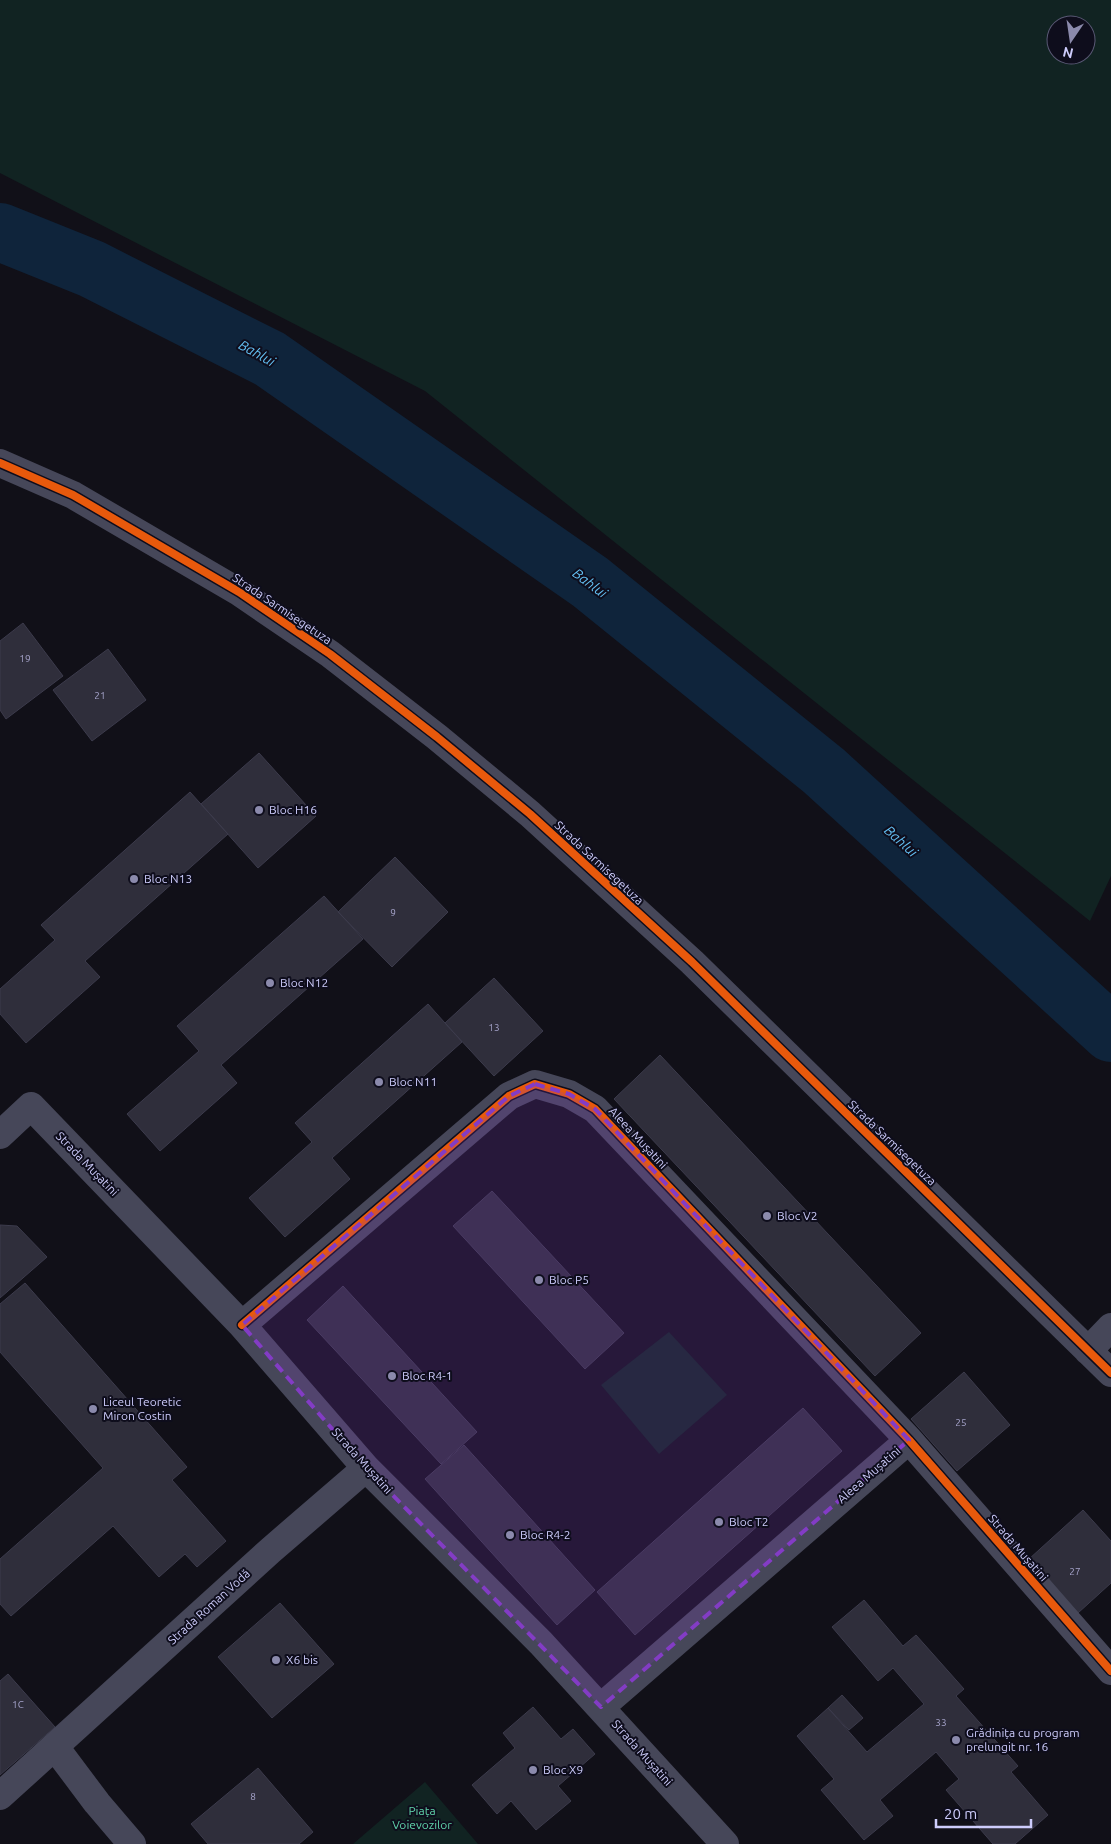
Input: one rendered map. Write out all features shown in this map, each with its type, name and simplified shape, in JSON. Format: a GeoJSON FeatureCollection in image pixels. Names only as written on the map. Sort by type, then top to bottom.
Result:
{"type":"FeatureCollection","features":[{"type":"Feature","properties":{"kind":"street","name":"Strada Sarmisegetuza"},"geometry":{"type":"LineString","coordinates":[[0,463],[73,495],[239,592],[330,654],[437,737],[530,814],[692,962],[1111,1373]]}},
{"type":"Feature","properties":{"kind":"street","name":"Aleea Mușatini"},"geometry":{"type":"LineString","coordinates":[[242,1325],[509,1096],[535,1084],[569,1094],[595,1109],[909,1440],[601,1707]]}},
{"type":"Feature","properties":{"kind":"street","name":"Strada Mușatini"},"geometry":{"type":"LineString","coordinates":[[0,1135],[31,1106],[242,1325],[366,1468],[541,1643],[725,1844]]}},
{"type":"Feature","properties":{"kind":"street"},"geometry":{"type":"LineString","coordinates":[[1088,1350],[1111,1327]]}},
{"type":"Feature","properties":{"kind":"street","name":"Strada Mușatini"},"geometry":{"type":"LineString","coordinates":[[909,1440],[1111,1671]]}},
{"type":"Feature","properties":{"kind":"street","name":"Strada Roman Vodă"},"geometry":{"type":"LineString","coordinates":[[0,1796],[264,1557],[366,1468]]}},
{"type":"Feature","properties":{"kind":"street"},"geometry":{"type":"LineString","coordinates":[[55,1748],[97,1804],[132,1844]]}},
{"type":"Feature","properties":{"kind":"highlighted area"},"geometry":{"type":"Polygon","coordinates":[[[535,1084],[569,1094],[595,1109],[909,1440],[601,1707],[366,1468],[242,1325],[509,1096],[535,1084]]]}},
{"type":"Feature","properties":{"kind":"green space"},"geometry":{"type":"Polygon","coordinates":[[[0,0],[1111,0],[1111,876],[1090,921],[425,391],[0,173],[0,0]]]}},
{"type":"Feature","properties":{"kind":"green space"},"geometry":{"type":"Polygon","coordinates":[[[669,1332],[727,1395],[659,1454],[601,1385],[669,1332]]]}},
{"type":"Feature","properties":{"kind":"green space","name":"Piața Voievozilor"},"geometry":{"type":"Polygon","coordinates":[[[425,1782],[478,1844],[353,1844],[425,1782]]]}},
{"type":"Feature","properties":{"kind":"building"},"geometry":{"type":"Polygon","coordinates":[[[23,623],[63,676],[6,719],[0,710],[0,641],[23,623]]]}},
{"type":"Feature","properties":{"kind":"building"},"geometry":{"type":"Polygon","coordinates":[[[108,649],[146,700],[92,741],[53,690],[108,649]]]}},
{"type":"Feature","properties":{"kind":"building","name":"Bloc H16"},"geometry":{"type":"Polygon","coordinates":[[[259,753],[316,816],[258,868],[201,804],[259,753]]]}},
{"type":"Feature","properties":{"kind":"building","name":"Bloc N13"},"geometry":{"type":"Polygon","coordinates":[[[190,792],[228,834],[85,961],[100,977],[26,1043],[0,1014],[0,989],[55,940],[41,925],[190,792]]]}},
{"type":"Feature","properties":{"kind":"building"},"geometry":{"type":"Polygon","coordinates":[[[395,857],[448,912],[392,967],[338,912],[395,857]]]}},
{"type":"Feature","properties":{"kind":"building","name":"Bloc N12"},"geometry":{"type":"Polygon","coordinates":[[[324,896],[363,939],[221,1065],[237,1083],[160,1151],[127,1114],[199,1051],[177,1026],[324,896]]]}},
{"type":"Feature","properties":{"kind":"building"},"geometry":{"type":"Polygon","coordinates":[[[494,978],[543,1031],[494,1076],[445,1023],[494,978]]]}},
{"type":"Feature","properties":{"kind":"building","name":"Bloc N11"},"geometry":{"type":"Polygon","coordinates":[[[428,1004],[462,1042],[332,1158],[350,1179],[285,1237],[249,1198],[312,1142],[295,1123],[428,1004]]]}},
{"type":"Feature","properties":{"kind":"building","name":"Bloc V2"},"geometry":{"type":"Polygon","coordinates":[[[660,1055],[921,1333],[875,1376],[614,1099],[660,1055]]]}},
{"type":"Feature","properties":{"kind":"building","name":"Bloc P5"},"geometry":{"type":"Polygon","coordinates":[[[492,1191],[624,1333],[585,1369],[453,1226],[492,1191]]]}},
{"type":"Feature","properties":{"kind":"building"},"geometry":{"type":"Polygon","coordinates":[[[0,1225],[17,1226],[47,1257],[0,1298],[0,1225]]]}},
{"type":"Feature","properties":{"kind":"building","name":"Liceul Teoretic Miron Costin"},"geometry":{"type":"Polygon","coordinates":[[[25,1283],[187,1467],[172,1480],[226,1541],[197,1567],[185,1554],[159,1577],[113,1526],[11,1616],[0,1604],[0,1559],[103,1468],[0,1352],[0,1304],[25,1283]]]}},
{"type":"Feature","properties":{"kind":"building","name":"Bloc R4-1"},"geometry":{"type":"Polygon","coordinates":[[[343,1286],[477,1432],[441,1464],[307,1320],[343,1286]]]}},
{"type":"Feature","properties":{"kind":"building"},"geometry":{"type":"Polygon","coordinates":[[[964,1372],[1010,1425],[957,1471],[911,1419],[964,1372]]]}},
{"type":"Feature","properties":{"kind":"building","name":"Bloc T2"},"geometry":{"type":"Polygon","coordinates":[[[803,1408],[842,1451],[635,1635],[597,1592],[803,1408]]]}},
{"type":"Feature","properties":{"kind":"building","name":"Bloc R4-2"},"geometry":{"type":"Polygon","coordinates":[[[464,1445],[595,1590],[557,1625],[425,1479],[464,1445]]]}},
{"type":"Feature","properties":{"kind":"building"},"geometry":{"type":"Polygon","coordinates":[[[1083,1510],[1111,1541],[1111,1583],[1078,1613],[1029,1559],[1083,1510]]]}},
{"type":"Feature","properties":{"kind":"building","name":"Grădinița cu program prelungit nr. 16"},"geometry":{"type":"Polygon","coordinates":[[[864,1600],[903,1646],[916,1635],[964,1689],[956,1696],[1018,1766],[1011,1772],[1048,1815],[1015,1844],[993,1844],[946,1790],[959,1779],[936,1752],[880,1800],[893,1816],[864,1840],[821,1790],[834,1779],[797,1736],[828,1708],[867,1752],[924,1704],[893,1668],[878,1681],[832,1627],[864,1600]]]}},
{"type":"Feature","properties":{"kind":"building","name":"X6 bis"},"geometry":{"type":"Polygon","coordinates":[[[280,1603],[334,1664],[272,1718],[218,1657],[280,1603]]]}},
{"type":"Feature","properties":{"kind":"building"},"geometry":{"type":"Polygon","coordinates":[[[8,1674],[55,1727],[0,1775],[0,1681],[8,1674]]]}},
{"type":"Feature","properties":{"kind":"building"},"geometry":{"type":"Polygon","coordinates":[[[842,1695],[863,1718],[849,1730],[828,1708],[842,1695]]]}},
{"type":"Feature","properties":{"kind":"building","name":"Bloc X9"},"geometry":{"type":"Polygon","coordinates":[[[533,1707],[561,1739],[573,1729],[595,1754],[558,1786],[571,1801],[536,1830],[511,1801],[497,1814],[472,1785],[515,1748],[503,1733],[533,1707]]]}},
{"type":"Feature","properties":{"kind":"building"},"geometry":{"type":"Polygon","coordinates":[[[258,1768],[313,1832],[299,1844],[208,1844],[191,1824],[258,1768]]]}},
{"type":"Feature","properties":{"kind":"waterway","name":"Bahlui"},"geometry":{"type":"LineString","coordinates":[[0,232],[92,269],[270,359],[590,582],[824,771],[1111,1033]]}},
{"type":"Feature","properties":{"kind":"cycle path"},"geometry":{"type":"LineString","coordinates":[[0,463],[73,495],[239,592],[330,654],[437,737],[530,814],[692,962],[1111,1373]]}},
{"type":"Feature","properties":{"kind":"cycle path"},"geometry":{"type":"LineString","coordinates":[[242,1325],[509,1096],[535,1084],[569,1094],[595,1109],[909,1440],[1111,1671]]}},
{"type":"Feature","properties":{"kind":"place","name":"Bloc H16"},"geometry":{"type":"Point","coordinates":[259,810]}},
{"type":"Feature","properties":{"kind":"place","name":"Bloc N13"},"geometry":{"type":"Point","coordinates":[134,879]}},
{"type":"Feature","properties":{"kind":"place","name":"Bloc N12"},"geometry":{"type":"Point","coordinates":[270,983]}},
{"type":"Feature","properties":{"kind":"place","name":"Bloc N11"},"geometry":{"type":"Point","coordinates":[379,1082]}},
{"type":"Feature","properties":{"kind":"place","name":"Bloc V2"},"geometry":{"type":"Point","coordinates":[767,1216]}},
{"type":"Feature","properties":{"kind":"place","name":"Bloc P5"},"geometry":{"type":"Point","coordinates":[539,1280]}},
{"type":"Feature","properties":{"kind":"place","name":"Bloc R4-1"},"geometry":{"type":"Point","coordinates":[392,1376]}},
{"type":"Feature","properties":{"kind":"place","name":"Liceul Teoretic Miron Costin"},"geometry":{"type":"Point","coordinates":[93,1409]}},
{"type":"Feature","properties":{"kind":"place","name":"Bloc T2"},"geometry":{"type":"Point","coordinates":[719,1522]}},
{"type":"Feature","properties":{"kind":"place","name":"Bloc R4-2"},"geometry":{"type":"Point","coordinates":[510,1535]}},
{"type":"Feature","properties":{"kind":"place","name":"X6 bis"},"geometry":{"type":"Point","coordinates":[276,1660]}},
{"type":"Feature","properties":{"kind":"place","name":"Grădinița cu program prelungit nr. 16"},"geometry":{"type":"Point","coordinates":[956,1740]}},
{"type":"Feature","properties":{"kind":"place","name":"Bloc X9"},"geometry":{"type":"Point","coordinates":[533,1770]}}]}
